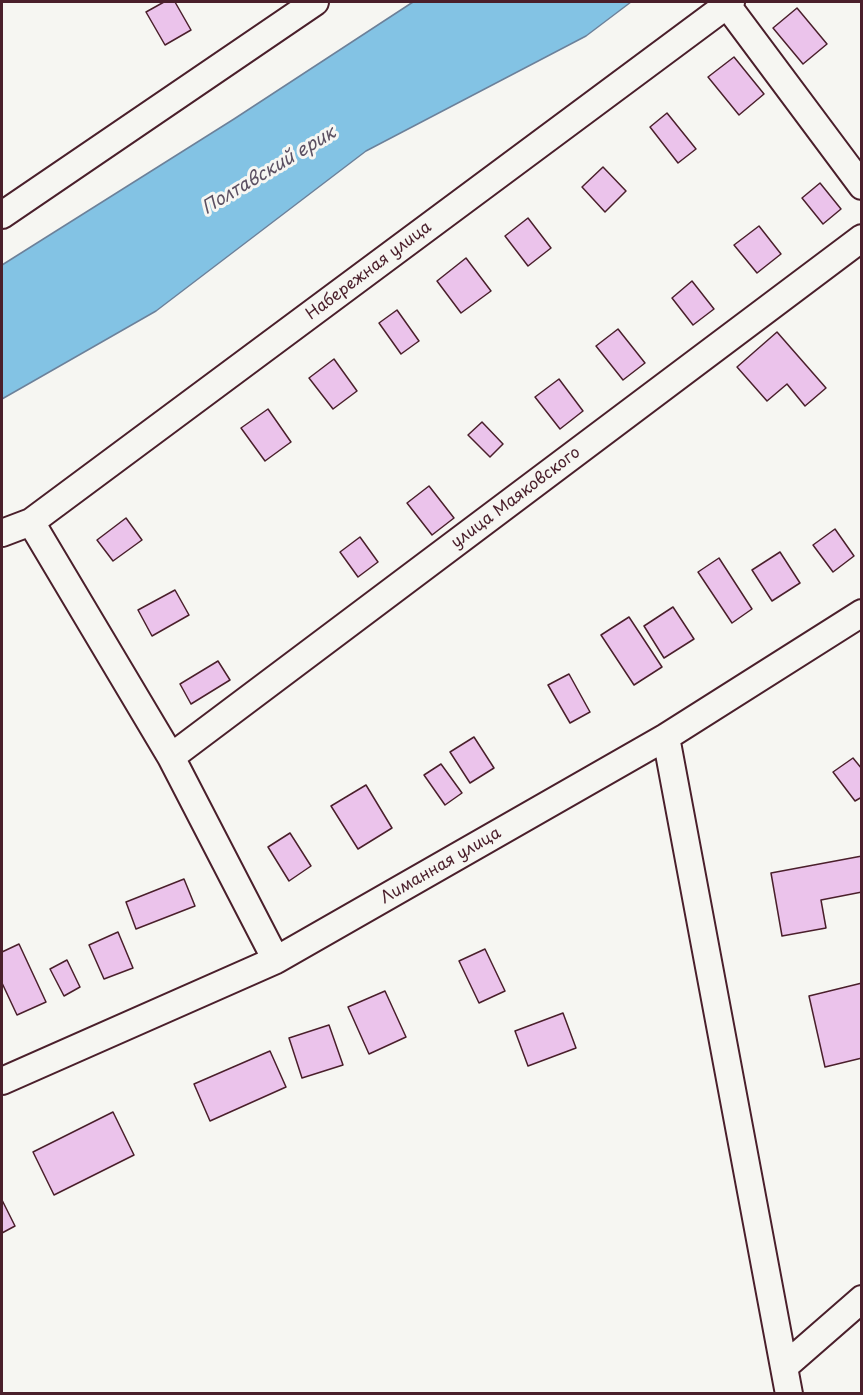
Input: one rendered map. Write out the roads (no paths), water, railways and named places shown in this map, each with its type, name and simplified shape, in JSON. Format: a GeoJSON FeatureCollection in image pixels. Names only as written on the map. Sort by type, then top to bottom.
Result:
{"type":"FeatureCollection","features":[{"type":"Feature","properties":{"kind":"street"},"geometry":{"type":"LineString","coordinates":[[2,214],[315,2]]}},
{"type":"Feature","properties":{"kind":"street"},"geometry":{"type":"LineString","coordinates":[[729,3],[861,186]]}},
{"type":"Feature","properties":{"kind":"street","name":"Набережная улица"},"geometry":{"type":"LineString","coordinates":[[2,533],[31,522],[729,3]]}},
{"type":"Feature","properties":{"kind":"street","name":"улица Маяковского"},"geometry":{"type":"LineString","coordinates":[[171,757],[861,238]]}},
{"type":"Feature","properties":{"kind":"street"},"geometry":{"type":"LineString","coordinates":[[31,522],[171,757],[276,960]]}},
{"type":"Feature","properties":{"kind":"street","name":"Лиманная улица"},"geometry":{"type":"LineString","coordinates":[[2,1081],[276,960],[666,737],[861,613]]}},
{"type":"Feature","properties":{"kind":"street"},"geometry":{"type":"LineString","coordinates":[[666,737],[789,1394]]}},
{"type":"Feature","properties":{"kind":"street"},"geometry":{"type":"LineString","coordinates":[[784,1366],[861,1299]]}},
{"type":"Feature","properties":{"kind":"water","name":"Полтавский ерик"},"geometry":{"type":"Polygon","coordinates":[[[413,2],[631,2],[586,36],[366,151],[156,311],[2,399],[2,265],[234,119],[413,2]]]}}]}
